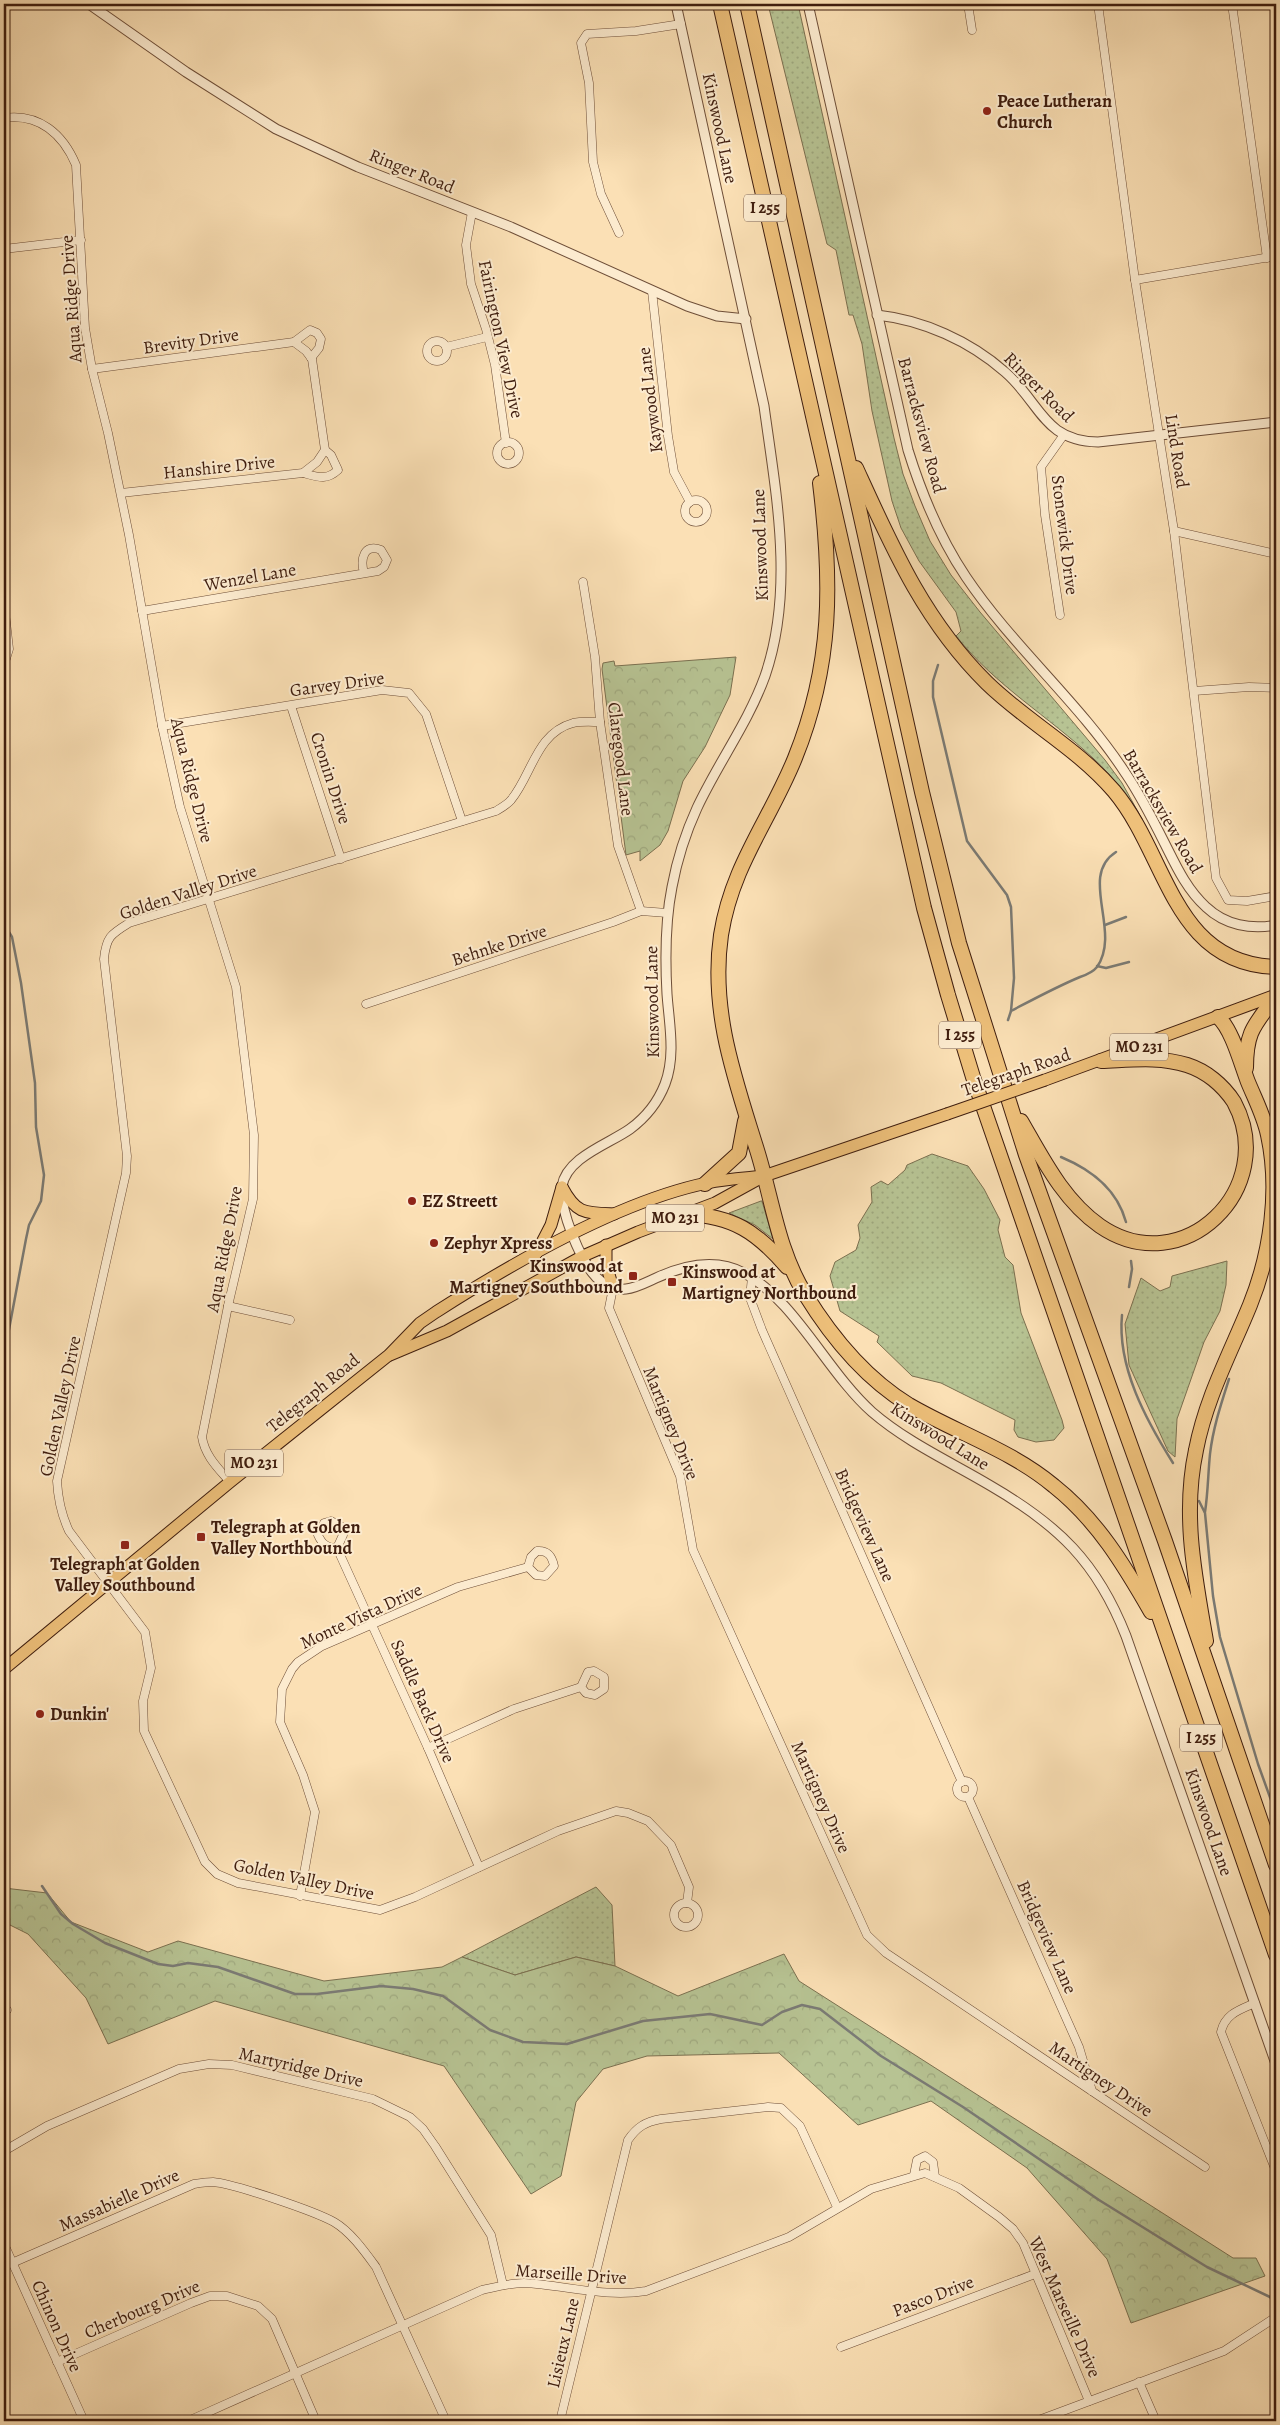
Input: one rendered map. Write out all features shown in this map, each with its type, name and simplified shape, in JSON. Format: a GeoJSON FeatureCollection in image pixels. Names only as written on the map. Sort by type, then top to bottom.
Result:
{"type":"FeatureCollection","features":[{"type":"Feature","properties":{"kind":"highway","name":"I 255"},"geometry":{"type":"LineString","coordinates":[[720,4],[924,908],[948,995],[973,1077],[1276,1955]]}},
{"type":"Feature","properties":{"kind":"highway","name":"I 255"},"geometry":{"type":"LineString","coordinates":[[747,4],[946,892],[974,992],[1008,1099],[1215,1686],[1276,1865]]}},
{"type":"Feature","properties":{"kind":"highway"},"geometry":{"type":"LineString","coordinates":[[791,1270],[731,1070],[718,998],[719,953],[724,918],[736,878],[750,845],[795,758],[810,712],[823,659],[827,626],[829,566],[811,412]]}},
{"type":"Feature","properties":{"kind":"highway"},"geometry":{"type":"LineString","coordinates":[[844,443],[908,579],[940,628],[960,654],[998,692],[1086,762],[1116,793],[1144,838],[1179,910],[1198,934],[1214,947],[1236,959],[1276,967]]}},
{"type":"Feature","properties":{"kind":"highway"},"geometry":{"type":"LineString","coordinates":[[1246,1076],[1246,1048],[1249,1036],[1276,995]]}},
{"type":"Feature","properties":{"kind":"highway"},"geometry":{"type":"LineString","coordinates":[[1215,1686],[1192,1559],[1190,1503],[1195,1451],[1207,1404],[1250,1305],[1262,1268],[1270,1225],[1273,1182],[1268,1134],[1228,1032],[1218,1017]]}},
{"type":"Feature","properties":{"kind":"highway"},"geometry":{"type":"LineString","coordinates":[[1008,1099],[1062,1189],[1077,1206],[1100,1225],[1130,1240],[1153,1244],[1185,1239],[1206,1229],[1231,1205],[1238,1195],[1246,1172],[1247,1140],[1238,1108],[1220,1085],[1190,1066],[1160,1060],[1101,1061]]}},
{"type":"Feature","properties":{"kind":"highway"},"geometry":{"type":"LineString","coordinates":[[706,1184],[739,1153],[745,1115]]}},
{"type":"Feature","properties":{"kind":"highway"},"geometry":{"type":"LineString","coordinates":[[686,1214],[706,1215],[744,1228],[765,1242],[791,1270],[833,1335],[876,1380],[908,1404],[1021,1463],[1054,1485],[1077,1506],[1118,1555],[1168,1641]]}},
{"type":"Feature","properties":{"kind":"main road","name":"Telegraph Road"},"geometry":{"type":"LineString","coordinates":[[389,1355],[448,1331],[606,1245],[715,1203],[764,1176],[1101,1061],[1276,995]]}},
{"type":"Feature","properties":{"kind":"main road","name":"Telegraph Road"},"geometry":{"type":"LineString","coordinates":[[4,1669],[230,1482],[389,1355],[420,1323],[436,1312],[536,1254],[618,1214],[706,1184],[764,1176]]}},
{"type":"Feature","properties":{"kind":"main road"},"geometry":{"type":"LineString","coordinates":[[562,1187],[568,1199],[582,1211],[618,1214]]}},
{"type":"Feature","properties":{"kind":"main road"},"geometry":{"type":"LineString","coordinates":[[536,1254],[551,1226],[562,1187]]}},
{"type":"Feature","properties":{"kind":"main road"},"geometry":{"type":"LineString","coordinates":[[606,1245],[606,1264],[613,1288]]}},
{"type":"Feature","properties":{"kind":"street","name":"Ringer Road"},"geometry":{"type":"LineString","coordinates":[[89,4],[199,80],[276,129],[358,167],[511,227],[652,291],[717,316],[746,319]]}},
{"type":"Feature","properties":{"kind":"street","name":"Kinswood Lane"},"geometry":{"type":"LineString","coordinates":[[562,1187],[567,1172],[574,1164],[639,1122],[657,1100],[664,1086],[671,1055],[666,956],[667,914],[678,862],[697,808],[747,716],[764,677],[777,635],[782,583],[773,471],[764,406],[676,4]]}},
{"type":"Feature","properties":{"kind":"street","name":"Barracksview Road"},"geometry":{"type":"LineString","coordinates":[[808,4],[877,315],[916,475],[938,529],[966,578],[1121,766],[1144,803],[1182,877],[1200,902],[1215,914],[1239,925],[1258,928],[1276,925]]}},
{"type":"Feature","properties":{"kind":"street"},"geometry":{"type":"LineString","coordinates":[[968,4],[972,30]]}},
{"type":"Feature","properties":{"kind":"street","name":"Lind Road"},"geometry":{"type":"LineString","coordinates":[[1098,4],[1135,280],[1174,531],[1216,878],[1228,900],[1254,900],[1276,896]]}},
{"type":"Feature","properties":{"kind":"street"},"geometry":{"type":"LineString","coordinates":[[1232,4],[1266,258]]}},
{"type":"Feature","properties":{"kind":"street"},"geometry":{"type":"LineString","coordinates":[[618,233],[601,194],[593,162],[589,83],[581,42],[588,34],[595,32],[636,31],[681,24]]}},
{"type":"Feature","properties":{"kind":"street","name":"Aqua Ridge Drive"},"geometry":{"type":"LineString","coordinates":[[4,118],[18,116],[43,124],[54,131],[69,148],[76,166],[86,328],[92,370],[120,493],[162,726],[180,808],[236,987],[254,1135],[253,1199],[228,1306],[202,1437],[208,1457],[230,1482]]}},
{"type":"Feature","properties":{"kind":"street","name":"Fairington View Drive"},"geometry":{"type":"LineString","coordinates":[[472,212],[466,245],[471,284],[495,365],[506,443]]}},
{"type":"Feature","properties":{"kind":"street"},"geometry":{"type":"LineString","coordinates":[[4,249],[81,240]]}},
{"type":"Feature","properties":{"kind":"street"},"geometry":{"type":"LineString","coordinates":[[1135,280],[1276,256]]}},
{"type":"Feature","properties":{"kind":"street","name":"Kaywood Lane"},"geometry":{"type":"LineString","coordinates":[[652,291],[673,463],[680,485],[690,502]]}},
{"type":"Feature","properties":{"kind":"street","name":"Ringer Road"},"geometry":{"type":"LineString","coordinates":[[877,315],[909,321],[947,335],[989,359],[1016,382],[1051,426],[1063,436],[1078,441],[1098,442],[1276,422]]}},
{"type":"Feature","properties":{"kind":"street","name":"Brevity Drive"},"geometry":{"type":"LineString","coordinates":[[92,370],[294,342],[310,330],[317,333],[321,338],[319,348],[311,358]]}},
{"type":"Feature","properties":{"kind":"street"},"geometry":{"type":"LineString","coordinates":[[446,348],[487,337]]}},
{"type":"Feature","properties":{"kind":"street"},"geometry":{"type":"LineString","coordinates":[[294,342],[306,351],[311,358],[325,450],[331,456],[338,470],[329,477],[322,478],[303,473]]}},
{"type":"Feature","properties":{"kind":"street","name":"Stonewick Drive"},"geometry":{"type":"LineString","coordinates":[[1060,615],[1045,515],[1042,467],[1063,436]]}},
{"type":"Feature","properties":{"kind":"street"},"geometry":{"type":"LineString","coordinates":[[303,473],[317,462],[325,450]]}},
{"type":"Feature","properties":{"kind":"street","name":"Hanshire Drive"},"geometry":{"type":"LineString","coordinates":[[120,493],[303,473]]}},
{"type":"Feature","properties":{"kind":"street"},"geometry":{"type":"LineString","coordinates":[[1174,531],[1276,554]]}},
{"type":"Feature","properties":{"kind":"street","name":"Wenzel Lane"},"geometry":{"type":"LineString","coordinates":[[142,611],[364,573]]}},
{"type":"Feature","properties":{"kind":"street","name":"Claregood Lane"},"geometry":{"type":"LineString","coordinates":[[583,582],[595,656],[600,722],[618,846],[641,910]]}},
{"type":"Feature","properties":{"kind":"street"},"geometry":{"type":"LineString","coordinates":[[4,604],[9,648],[4,665]]}},
{"type":"Feature","properties":{"kind":"street"},"geometry":{"type":"LineString","coordinates":[[1194,691],[1249,686],[1276,688]]}},
{"type":"Feature","properties":{"kind":"street","name":"Garvey Drive"},"geometry":{"type":"LineString","coordinates":[[162,726],[382,690],[409,693],[426,714],[462,821]]}},
{"type":"Feature","properties":{"kind":"street","name":"Cronin Drive"},"geometry":{"type":"LineString","coordinates":[[291,706],[341,860]]}},
{"type":"Feature","properties":{"kind":"street","name":"Golden Valley Drive"},"geometry":{"type":"LineString","coordinates":[[600,722],[574,723],[558,731],[544,743],[535,755],[519,789],[510,802],[496,811],[341,860],[129,923],[114,932],[106,943],[104,959],[127,1156],[126,1173],[58,1481],[62,1516],[69,1531],[144,1632],[150,1652],[151,1668],[143,1701],[144,1731],[205,1862],[227,1879],[300,1896],[380,1910],[577,1823],[616,1811],[628,1813],[648,1821],[670,1845],[689,1887],[687,1903]]}},
{"type":"Feature","properties":{"kind":"street"},"geometry":{"type":"LineString","coordinates":[[641,910],[667,914]]}},
{"type":"Feature","properties":{"kind":"street","name":"Behnke Drive"},"geometry":{"type":"LineString","coordinates":[[366,1004],[613,922],[641,910]]}},
{"type":"Feature","properties":{"kind":"street"},"geometry":{"type":"LineString","coordinates":[[562,1187],[563,1205],[583,1256],[596,1277],[613,1288]]}},
{"type":"Feature","properties":{"kind":"street","name":"Kinswood Lane"},"geometry":{"type":"LineString","coordinates":[[613,1288],[628,1289],[667,1273],[699,1265],[734,1268],[752,1278],[783,1304],[840,1379],[873,1413],[915,1444],[1030,1510],[1052,1526],[1076,1550],[1113,1601],[1276,2064]]}},
{"type":"Feature","properties":{"kind":"street","name":"Bridgeview Lane"},"geometry":{"type":"LineString","coordinates":[[752,1278],[750,1298],[762,1330],[962,1782],[969,1782],[973,1785],[974,1791],[968,1797],[1079,2048],[1092,2091]]}},
{"type":"Feature","properties":{"kind":"street","name":"Martigney Drive"},"geometry":{"type":"LineString","coordinates":[[613,1288],[609,1308],[680,1476],[693,1550],[867,1935],[886,1953],[1205,2168]]}},
{"type":"Feature","properties":{"kind":"street"},"geometry":{"type":"LineString","coordinates":[[228,1306],[290,1320]]}},
{"type":"Feature","properties":{"kind":"street","name":"Saddle Back Drive"},"geometry":{"type":"LineString","coordinates":[[337,1548],[428,1748],[479,1867]]}},
{"type":"Feature","properties":{"kind":"street","name":"Monte Vista Drive"},"geometry":{"type":"LineString","coordinates":[[300,1896],[315,1812],[280,1722],[282,1688],[298,1662],[322,1646],[458,1588],[528,1567]]}},
{"type":"Feature","properties":{"kind":"street"},"geometry":{"type":"LineString","coordinates":[[428,1748],[514,1709],[580,1687]]}},
{"type":"Feature","properties":{"kind":"street"},"geometry":{"type":"LineString","coordinates":[[1255,2003],[1231,2014],[1224,2021],[1222,2032],[1276,2171]]}},
{"type":"Feature","properties":{"kind":"street","name":"Martyridge Drive"},"geometry":{"type":"LineString","coordinates":[[4,2151],[48,2126],[179,2069],[198,2066],[232,2065],[373,2099],[410,2117],[423,2129],[435,2146],[491,2235],[503,2285]]}},
{"type":"Feature","properties":{"kind":"street","name":"Lisieux Lane"},"geometry":{"type":"LineString","coordinates":[[560,2421],[590,2290],[628,2140],[636,2129],[647,2122],[661,2119],[768,2107],[781,2108],[800,2126],[837,2207]]}},
{"type":"Feature","properties":{"kind":"street"},"geometry":{"type":"LineString","coordinates":[[914,2175],[917,2160],[925,2156],[933,2162],[936,2172],[935,2177]]}},
{"type":"Feature","properties":{"kind":"street","name":"Marseille Drive"},"geometry":{"type":"LineString","coordinates":[[188,2421],[482,2290],[523,2283],[627,2293],[646,2291],[789,2237],[837,2207],[871,2189],[925,2173]]}},
{"type":"Feature","properties":{"kind":"street","name":"West Marseille Drive"},"geometry":{"type":"LineString","coordinates":[[925,2173],[959,2188],[1013,2229],[1023,2243],[1089,2401]]}},
{"type":"Feature","properties":{"kind":"street","name":"Massabielle Drive"},"geometry":{"type":"LineString","coordinates":[[12,2263],[194,2184],[212,2182],[226,2185],[290,2205],[335,2222],[364,2251],[376,2267],[446,2421]]}},
{"type":"Feature","properties":{"kind":"street","name":"Chinon Drive"},"geometry":{"type":"LineString","coordinates":[[4,2244],[84,2421]]}},
{"type":"Feature","properties":{"kind":"street","name":"Pasco Drive"},"geometry":{"type":"LineString","coordinates":[[842,2347],[1036,2274]]}},
{"type":"Feature","properties":{"kind":"street","name":"Cherbourg Drive"},"geometry":{"type":"LineString","coordinates":[[57,2362],[191,2303],[210,2296],[227,2296],[258,2306],[272,2319],[316,2421]]}},
{"type":"Feature","properties":{"kind":"street"},"geometry":{"type":"LineString","coordinates":[[1038,2421],[1224,2351],[1274,2318]]}},
{"type":"Feature","properties":{"kind":"street"},"geometry":{"type":"LineString","coordinates":[[1139,2382],[1156,2421]]}},
{"type":"Feature","properties":{"kind":"green space"},"geometry":{"type":"Polygon","coordinates":[[[768,4],[798,4],[894,438],[903,474],[930,541],[951,575],[980,612],[1105,760],[1122,783],[1142,819],[1120,787],[1101,766],[1076,743],[988,671],[956,636],[961,631],[956,612],[919,561],[901,528],[892,501],[872,411],[862,344],[853,315],[849,315],[836,250],[827,244],[768,4]]]}},
{"type":"Feature","properties":{"kind":"green space"},"geometry":{"type":"Polygon","coordinates":[[[736,657],[730,695],[705,747],[683,781],[668,831],[660,845],[640,861],[640,851],[626,855],[602,669],[603,663],[614,661],[615,666],[736,657]]]}},
{"type":"Feature","properties":{"kind":"green space"},"geometry":{"type":"Polygon","coordinates":[[[932,1154],[968,1166],[984,1189],[1000,1220],[998,1230],[1005,1257],[1013,1265],[1021,1313],[1064,1428],[1054,1440],[1036,1442],[1018,1437],[1014,1430],[1015,1420],[941,1383],[912,1376],[877,1342],[879,1336],[840,1311],[830,1276],[835,1262],[856,1250],[860,1238],[858,1225],[872,1202],[871,1187],[881,1181],[888,1185],[905,1170],[907,1165],[932,1154]]]}},
{"type":"Feature","properties":{"kind":"green space"},"geometry":{"type":"Polygon","coordinates":[[[762,1201],[773,1239],[755,1225],[729,1213],[762,1201]]]}},
{"type":"Feature","properties":{"kind":"green space"},"geometry":{"type":"Polygon","coordinates":[[[1227,1261],[1226,1285],[1220,1311],[1204,1342],[1177,1419],[1175,1457],[1168,1451],[1129,1365],[1125,1324],[1141,1278],[1160,1291],[1170,1287],[1172,1276],[1227,1261]]]}},
{"type":"Feature","properties":{"kind":"green space"},"geometry":{"type":"Polygon","coordinates":[[[596,1887],[612,1905],[615,1966],[576,1957],[515,1975],[462,1957],[596,1887]]]}},
{"type":"Feature","properties":{"kind":"green space"},"geometry":{"type":"Polygon","coordinates":[[[4,1888],[47,1893],[71,1922],[148,1952],[178,1941],[324,1981],[442,1967],[462,1957],[515,1975],[576,1957],[615,1966],[678,1996],[784,1954],[799,1981],[1233,2258],[1256,2258],[1265,2276],[1131,2323],[1107,2259],[1027,2168],[931,2101],[858,2125],[779,2053],[647,2056],[603,2069],[576,2102],[561,2176],[531,2194],[444,2066],[215,2001],[108,2044],[86,1998],[28,1934],[4,1922],[4,1888]]]}},
{"type":"Feature","properties":{"kind":"waterway"},"geometry":{"type":"LineString","coordinates":[[938,665],[933,681],[933,697],[967,841],[1007,895],[1011,907],[1014,978],[1011,1011]]}},
{"type":"Feature","properties":{"kind":"waterway"},"geometry":{"type":"LineString","coordinates":[[1008,1020],[1011,1011],[1089,973],[1097,967],[1103,953],[1105,937],[1100,889],[1101,875],[1105,862],[1116,852]]}},
{"type":"Feature","properties":{"kind":"waterway"},"geometry":{"type":"LineString","coordinates":[[1105,925],[1126,917]]}},
{"type":"Feature","properties":{"kind":"waterway"},"geometry":{"type":"LineString","coordinates":[[4,924],[12,937],[21,983],[35,1083],[36,1127],[44,1175],[41,1201],[29,1225],[4,1356]]}},
{"type":"Feature","properties":{"kind":"waterway"},"geometry":{"type":"LineString","coordinates":[[1097,966],[1106,968],[1129,962]]}},
{"type":"Feature","properties":{"kind":"waterway"},"geometry":{"type":"LineString","coordinates":[[1061,1157],[1083,1168],[1102,1182],[1110,1190],[1122,1210],[1126,1222]]}},
{"type":"Feature","properties":{"kind":"waterway"},"geometry":{"type":"LineString","coordinates":[[1129,1287],[1132,1269],[1131,1261]]}},
{"type":"Feature","properties":{"kind":"waterway"},"geometry":{"type":"LineString","coordinates":[[1122,1315],[1124,1354],[1135,1392],[1153,1429],[1173,1463]]}},
{"type":"Feature","properties":{"kind":"waterway"},"geometry":{"type":"LineString","coordinates":[[1205,1512],[1211,1444],[1229,1379]]}},
{"type":"Feature","properties":{"kind":"waterway"},"geometry":{"type":"LineString","coordinates":[[1199,1501],[1205,1513],[1213,1596],[1220,1637],[1258,1764],[1276,1814]]}},
{"type":"Feature","properties":{"kind":"waterway"},"geometry":{"type":"LineString","coordinates":[[42,1886],[61,1914],[73,1924],[105,1943],[158,1964],[173,1966],[188,1963],[218,1967],[295,1994],[317,1994],[381,1986],[413,1989],[443,1996],[490,2030],[523,2042],[567,2044],[643,2021],[710,2014],[762,2025],[782,2012],[802,2005],[820,2009],[881,2056],[963,2107],[1099,2200],[1207,2267],[1270,2297],[1276,2305]]}},
{"type":"Feature","properties":{"kind":"place","name":"Peace Lutheran Church"},"geometry":{"type":"Point","coordinates":[987,111]}},
{"type":"Feature","properties":{"kind":"place","name":"EZ Streett"},"geometry":{"type":"Point","coordinates":[412,1201]}},
{"type":"Feature","properties":{"kind":"place","name":"Zephyr Xpress"},"geometry":{"type":"Point","coordinates":[434,1243]}},
{"type":"Feature","properties":{"kind":"place","name":"Kinswood at Martigney Southbound"},"geometry":{"type":"Point","coordinates":[633,1276]}},
{"type":"Feature","properties":{"kind":"place","name":"Kinswood at Martigney Northbound"},"geometry":{"type":"Point","coordinates":[672,1282]}},
{"type":"Feature","properties":{"kind":"place","name":"Telegraph at Golden Valley Northbound"},"geometry":{"type":"Point","coordinates":[201,1537]}},
{"type":"Feature","properties":{"kind":"place","name":"Telegraph at Golden Valley Southbound"},"geometry":{"type":"Point","coordinates":[125,1545]}},
{"type":"Feature","properties":{"kind":"place","name":"Dunkin'"},"geometry":{"type":"Point","coordinates":[40,1714]}}]}
